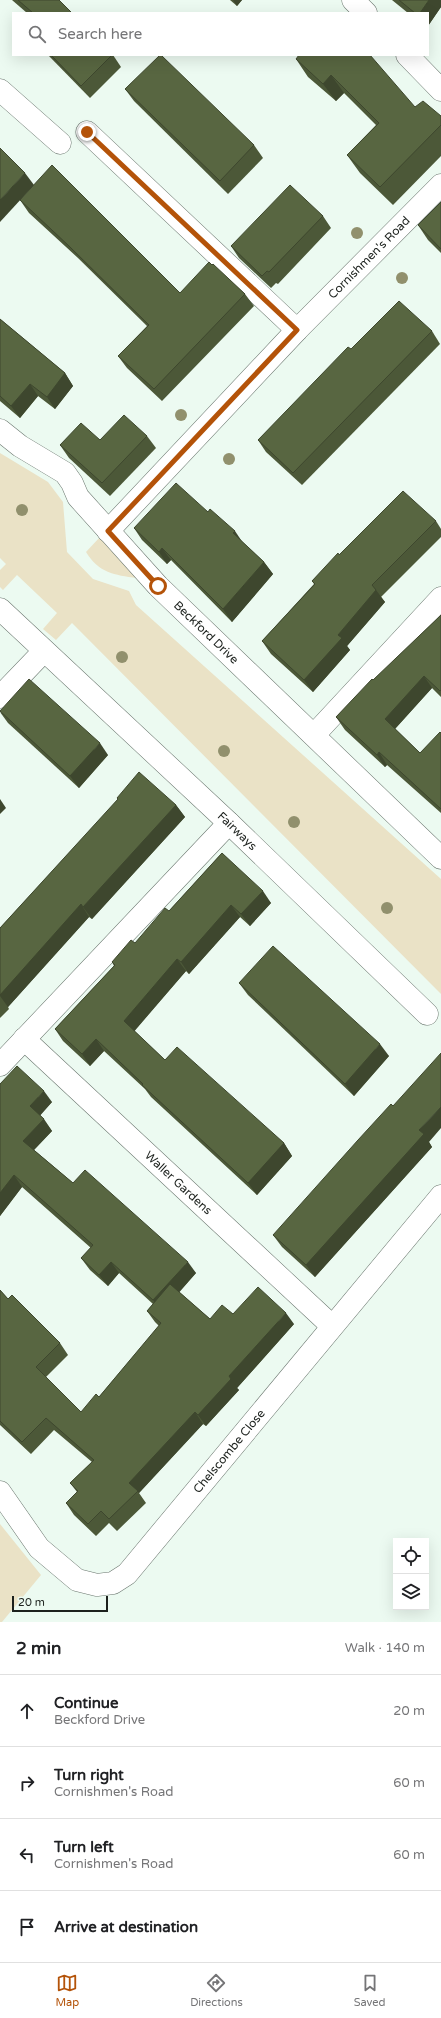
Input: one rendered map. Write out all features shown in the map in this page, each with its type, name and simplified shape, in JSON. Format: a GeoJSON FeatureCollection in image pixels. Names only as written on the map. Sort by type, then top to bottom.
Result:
{"type":"FeatureCollection","features":[{"type":"Feature","properties":{"kind":"street"},"geometry":{"type":"LineString","coordinates":[[353,0],[365,12]]}},
{"type":"Feature","properties":{"kind":"street"},"geometry":{"type":"LineString","coordinates":[[408,56],[441,90]]}},
{"type":"Feature","properties":{"kind":"street"},"geometry":{"type":"LineString","coordinates":[[0,90],[60,143]]}},
{"type":"Feature","properties":{"kind":"street"},"geometry":{"type":"LineString","coordinates":[[87,132],[297,330]]}},
{"type":"Feature","properties":{"kind":"street","name":"Cornishmen's Road"},"geometry":{"type":"LineString","coordinates":[[108,531],[297,330],[441,185]]}},
{"type":"Feature","properties":{"kind":"street","name":"Beckford Drive"},"geometry":{"type":"LineString","coordinates":[[0,430],[20,446],[65,473],[72,483],[78,497],[158,586],[441,858]]}},
{"type":"Feature","properties":{"kind":"street"},"geometry":{"type":"LineString","coordinates":[[314,735],[441,598]]}},
{"type":"Feature","properties":{"kind":"street","name":"Fairways"},"geometry":{"type":"LineString","coordinates":[[0,609],[229,823],[428,1014]]}},
{"type":"Feature","properties":{"kind":"street"},"geometry":{"type":"LineString","coordinates":[[0,697],[44,651]]}},
{"type":"Feature","properties":{"kind":"street"},"geometry":{"type":"LineString","coordinates":[[0,1065],[229,823]]}},
{"type":"Feature","properties":{"kind":"street","name":"Waller Gardens"},"geometry":{"type":"LineString","coordinates":[[24,1040],[332,1326]]}},
{"type":"Feature","properties":{"kind":"street","name":"Chelscombe Close"},"geometry":{"type":"LineString","coordinates":[[0,1492],[39,1548],[77,1580],[97,1585],[113,1583],[127,1574],[441,1196]]}},
{"type":"Feature","properties":{"kind":"shaded area"},"geometry":{"type":"Polygon","coordinates":[[[0,453],[48,482],[63,502],[67,552],[93,579],[129,591],[136,605],[441,879],[441,994],[72,623],[56,640],[43,629],[57,613],[17,575],[3,590],[0,587],[0,570],[6,564],[0,558],[0,453]]]}},
{"type":"Feature","properties":{"kind":"shaded area"},"geometry":{"type":"Polygon","coordinates":[[[100,537],[137,578],[121,576],[108,572],[102,569],[91,559],[86,552],[100,537]]]}},
{"type":"Feature","properties":{"kind":"shaded area"},"geometry":{"type":"Polygon","coordinates":[[[0,1524],[41,1575],[2,1622],[0,1622],[0,1524]]]}},
{"type":"Feature","properties":{"kind":"building"},"geometry":{"type":"Polygon","coordinates":[[[18,0],[59,0],[71,12],[32,12],[18,0]]]}},
{"type":"Feature","properties":{"kind":"building"},"geometry":{"type":"Polygon","coordinates":[[[399,0],[429,0],[421,12],[414,12],[399,0]]]}},
{"type":"Feature","properties":{"kind":"building"},"geometry":{"type":"Polygon","coordinates":[[[52,56],[111,56],[81,86],[52,56]]]}},
{"type":"Feature","properties":{"kind":"building"},"geometry":{"type":"Polygon","coordinates":[[[159,56],[162,56],[254,145],[220,181],[125,89],[159,56]]]}},
{"type":"Feature","properties":{"kind":"building"},"geometry":{"type":"Polygon","coordinates":[[[298,56],[371,56],[415,107],[423,101],[441,116],[441,125],[380,187],[347,155],[379,123],[331,75],[323,84],[296,59],[298,56]]]}},
{"type":"Feature","properties":{"kind":"building"},"geometry":{"type":"Polygon","coordinates":[[[0,148],[25,173],[0,200],[0,148]]]}},
{"type":"Feature","properties":{"kind":"building"},"geometry":{"type":"Polygon","coordinates":[[[52,165],[180,293],[209,262],[245,294],[154,389],[118,356],[149,325],[20,200],[52,165]]]}},
{"type":"Feature","properties":{"kind":"building"},"geometry":{"type":"Polygon","coordinates":[[[290,185],[323,216],[269,272],[267,271],[262,276],[231,246],[290,185]]]}},
{"type":"Feature","properties":{"kind":"building"},"geometry":{"type":"Polygon","coordinates":[[[441,202],[441,249],[418,225],[441,202]]]}},
{"type":"Feature","properties":{"kind":"building"},"geometry":{"type":"Polygon","coordinates":[[[399,301],[432,331],[293,473],[258,440],[348,347],[351,349],[399,301]]]}},
{"type":"Feature","properties":{"kind":"building"},"geometry":{"type":"Polygon","coordinates":[[[0,319],[65,373],[47,397],[30,384],[11,406],[0,396],[0,319]]]}},
{"type":"Feature","properties":{"kind":"building"},"geometry":{"type":"Polygon","coordinates":[[[124,415],[147,436],[102,483],[60,445],[81,423],[100,440],[124,415]]]}},
{"type":"Feature","properties":{"kind":"building"},"geometry":{"type":"Polygon","coordinates":[[[176,483],[208,512],[210,509],[235,531],[233,533],[264,562],[223,609],[162,548],[159,552],[134,528],[176,483]]]}},
{"type":"Feature","properties":{"kind":"building"},"geometry":{"type":"Polygon","coordinates":[[[403,491],[436,521],[372,585],[376,590],[338,635],[342,638],[304,680],[262,641],[315,584],[312,581],[338,553],[339,555],[403,491]]]}},
{"type":"Feature","properties":{"kind":"building"},"geometry":{"type":"Polygon","coordinates":[[[441,615],[441,690],[440,691],[424,676],[385,719],[420,753],[440,732],[441,733],[441,809],[379,752],[377,755],[336,717],[372,679],[373,680],[441,615]]]}},
{"type":"Feature","properties":{"kind":"building"},"geometry":{"type":"Polygon","coordinates":[[[29,679],[100,743],[70,776],[0,711],[29,679]]]}},
{"type":"Feature","properties":{"kind":"building"},"geometry":{"type":"Polygon","coordinates":[[[139,772],[176,805],[83,907],[81,904],[0,995],[0,928],[118,799],[117,798],[139,772]]]}},
{"type":"Feature","properties":{"kind":"building"},"geometry":{"type":"Polygon","coordinates":[[[222,853],[263,891],[241,914],[231,905],[181,962],[177,959],[124,1021],[165,1060],[177,1047],[284,1143],[248,1183],[142,1085],[143,1084],[96,1039],[82,1054],[55,1029],[115,965],[112,962],[131,940],[135,943],[165,908],[169,911],[222,853]]]}},
{"type":"Feature","properties":{"kind":"building"},"geometry":{"type":"Polygon","coordinates":[[[273,946],[380,1044],[345,1084],[239,983],[273,946]]]}},
{"type":"Feature","properties":{"kind":"building"},"geometry":{"type":"Polygon","coordinates":[[[441,1053],[441,1107],[419,1130],[424,1134],[306,1265],[273,1235],[391,1104],[393,1106],[441,1053]]]}},
{"type":"Feature","properties":{"kind":"building"},"geometry":{"type":"Polygon","coordinates":[[[17,1066],[44,1091],[30,1106],[44,1119],[23,1141],[73,1183],[85,1170],[188,1262],[153,1300],[111,1262],[99,1275],[81,1258],[93,1245],[14,1175],[0,1193],[0,1084],[17,1066]]]}},
{"type":"Feature","properties":{"kind":"building"},"geometry":{"type":"Polygon","coordinates":[[[170,1284],[210,1319],[222,1305],[233,1314],[258,1287],[286,1313],[229,1376],[231,1379],[198,1415],[195,1412],[129,1483],[138,1491],[109,1519],[101,1511],[88,1524],[66,1503],[78,1491],[70,1483],[94,1460],[46,1418],[22,1442],[0,1421],[0,1290],[8,1299],[12,1295],[60,1343],[36,1367],[81,1412],[96,1394],[99,1397],[161,1323],[147,1311],[170,1284]]]}},
{"type":"Feature","properties":{"kind":"route"},"geometry":{"type":"LineString","coordinates":[[87,132],[297,330],[108,531],[158,586]]}}]}
